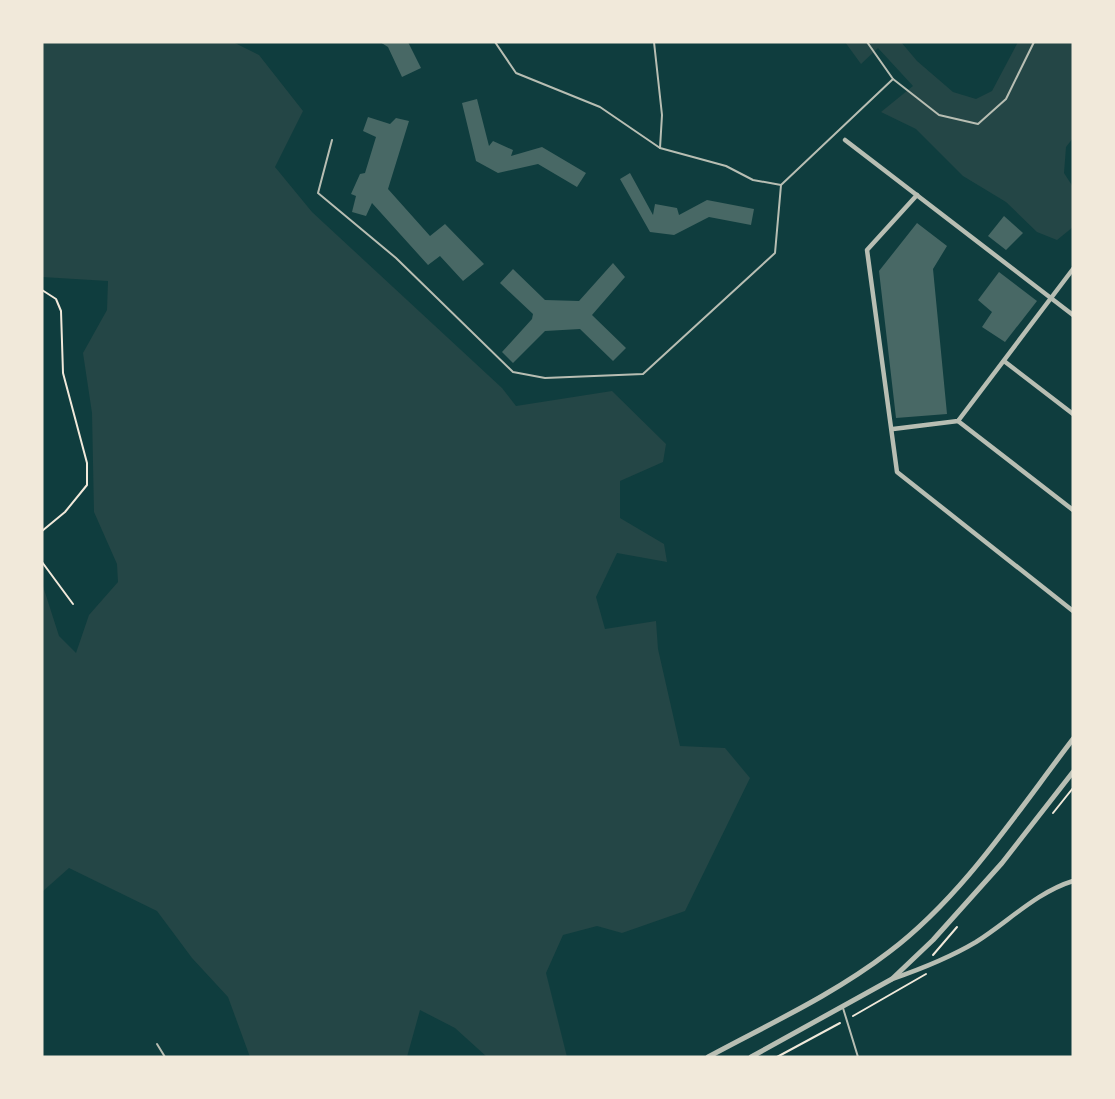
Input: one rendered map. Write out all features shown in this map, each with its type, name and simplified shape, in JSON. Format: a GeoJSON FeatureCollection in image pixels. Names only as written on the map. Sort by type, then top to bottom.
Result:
{"type":"FeatureCollection","features":[{"type":"Feature","properties":{"kind":"street"},"geometry":{"type":"LineString","coordinates":[[845,140],[1073,315]]}},
{"type":"Feature","properties":{"kind":"street"},"geometry":{"type":"LineString","coordinates":[[917,195],[867,250],[897,472],[1071,609],[1073,601]]}},
{"type":"Feature","properties":{"kind":"street"},"geometry":{"type":"LineString","coordinates":[[958,421],[1073,268]]}},
{"type":"Feature","properties":{"kind":"street"},"geometry":{"type":"LineString","coordinates":[[1004,360],[1073,414]]}},
{"type":"Feature","properties":{"kind":"street"},"geometry":{"type":"LineString","coordinates":[[892,429],[958,421],[1073,510]]}},
{"type":"Feature","properties":{"kind":"street"},"geometry":{"type":"LineString","coordinates":[[708,1057],[837,988],[890,951],[965,878],[1073,739]]}},
{"type":"Feature","properties":{"kind":"street"},"geometry":{"type":"LineString","coordinates":[[892,980],[933,940],[1002,863],[1073,772]]}},
{"type":"Feature","properties":{"kind":"street"},"geometry":{"type":"LineString","coordinates":[[751,1057],[892,980],[933,965],[976,941],[1032,902],[1073,881]]}},
{"type":"Feature","properties":{"kind":"lane"},"geometry":{"type":"LineString","coordinates":[[495,42],[516,73],[600,107],[660,148],[726,166],[753,180],[781,185]]}},
{"type":"Feature","properties":{"kind":"lane"},"geometry":{"type":"LineString","coordinates":[[654,42],[662,115],[660,148]]}},
{"type":"Feature","properties":{"kind":"lane"},"geometry":{"type":"LineString","coordinates":[[867,42],[893,79],[939,116],[978,124],[1006,99],[1034,42]]}},
{"type":"Feature","properties":{"kind":"lane"},"geometry":{"type":"LineString","coordinates":[[332,140],[318,193],[396,258],[513,372],[545,378],[642,374],[775,253],[781,185],[893,79]]}},
{"type":"Feature","properties":{"kind":"lane"},"geometry":{"type":"LineString","coordinates":[[843,1006],[858,1057]]}},
{"type":"Feature","properties":{"kind":"lane"},"geometry":{"type":"LineString","coordinates":[[157,1044],[165,1057]]}},
{"type":"Feature","properties":{"kind":"path"},"geometry":{"type":"LineString","coordinates":[[42,290],[56,299],[61,311],[63,373],[87,463],[87,485],[65,512],[42,531]]}},
{"type":"Feature","properties":{"kind":"path"},"geometry":{"type":"LineString","coordinates":[[42,562],[73,604]]}},
{"type":"Feature","properties":{"kind":"shaded area"},"geometry":{"type":"Polygon","coordinates":[[[42,42],[233,42],[259,55],[303,111],[275,167],[312,212],[502,388],[516,406],[612,391],[666,444],[663,462],[620,481],[620,518],[664,544],[667,562],[617,553],[596,597],[605,629],[656,621],[658,649],[680,746],[725,748],[750,778],[685,911],[622,933],[597,926],[563,935],[546,973],[567,1057],[487,1057],[455,1028],[420,1010],[407,1057],[250,1057],[228,997],[192,958],[157,911],[69,868],[42,892],[42,583],[59,636],[76,653],[89,615],[118,582],[117,564],[94,512],[92,413],[83,353],[107,310],[108,281],[42,277],[42,42]]]}},
{"type":"Feature","properties":{"kind":"shaded area"},"geometry":{"type":"Polygon","coordinates":[[[845,42],[901,42],[917,61],[953,92],[976,99],[992,91],[1018,42],[1073,42],[1073,138],[1066,147],[1064,173],[1073,187],[1073,227],[1057,240],[1037,232],[1006,202],[963,176],[916,129],[881,112],[913,86],[878,48],[861,64],[845,42]]]}},
{"type":"Feature","properties":{"kind":"building"},"geometry":{"type":"Polygon","coordinates":[[[380,42],[408,42],[421,68],[402,77],[388,47],[380,42]]]}},
{"type":"Feature","properties":{"kind":"building"},"geometry":{"type":"Polygon","coordinates":[[[477,99],[489,146],[493,141],[513,150],[511,156],[542,147],[586,173],[577,187],[538,164],[498,173],[476,161],[462,103],[477,99]]]}},
{"type":"Feature","properties":{"kind":"building"},"geometry":{"type":"Polygon","coordinates":[[[368,117],[390,124],[396,118],[409,121],[388,189],[430,236],[445,224],[484,264],[463,281],[440,256],[428,265],[372,203],[366,216],[352,212],[356,196],[351,194],[360,174],[365,173],[376,137],[363,131],[368,117]]]}},
{"type":"Feature","properties":{"kind":"building"},"geometry":{"type":"Polygon","coordinates":[[[630,173],[653,215],[655,204],[677,208],[679,215],[707,200],[754,209],[751,225],[709,217],[674,235],[650,232],[620,179],[630,173]]]}},
{"type":"Feature","properties":{"kind":"building"},"geometry":{"type":"Polygon","coordinates":[[[1004,216],[1023,233],[1006,250],[988,236],[1004,216]]]}},
{"type":"Feature","properties":{"kind":"building"},"geometry":{"type":"Polygon","coordinates":[[[917,223],[947,246],[933,269],[947,414],[896,418],[879,271],[917,223]]]}},
{"type":"Feature","properties":{"kind":"building"},"geometry":{"type":"Polygon","coordinates":[[[613,263],[625,277],[592,315],[626,348],[613,361],[580,329],[545,331],[513,363],[502,352],[532,319],[533,314],[500,283],[513,269],[545,300],[579,301],[613,263]]]}},
{"type":"Feature","properties":{"kind":"building"},"geometry":{"type":"Polygon","coordinates":[[[999,272],[1037,301],[1005,342],[982,327],[992,312],[978,300],[999,272]]]}}]}
